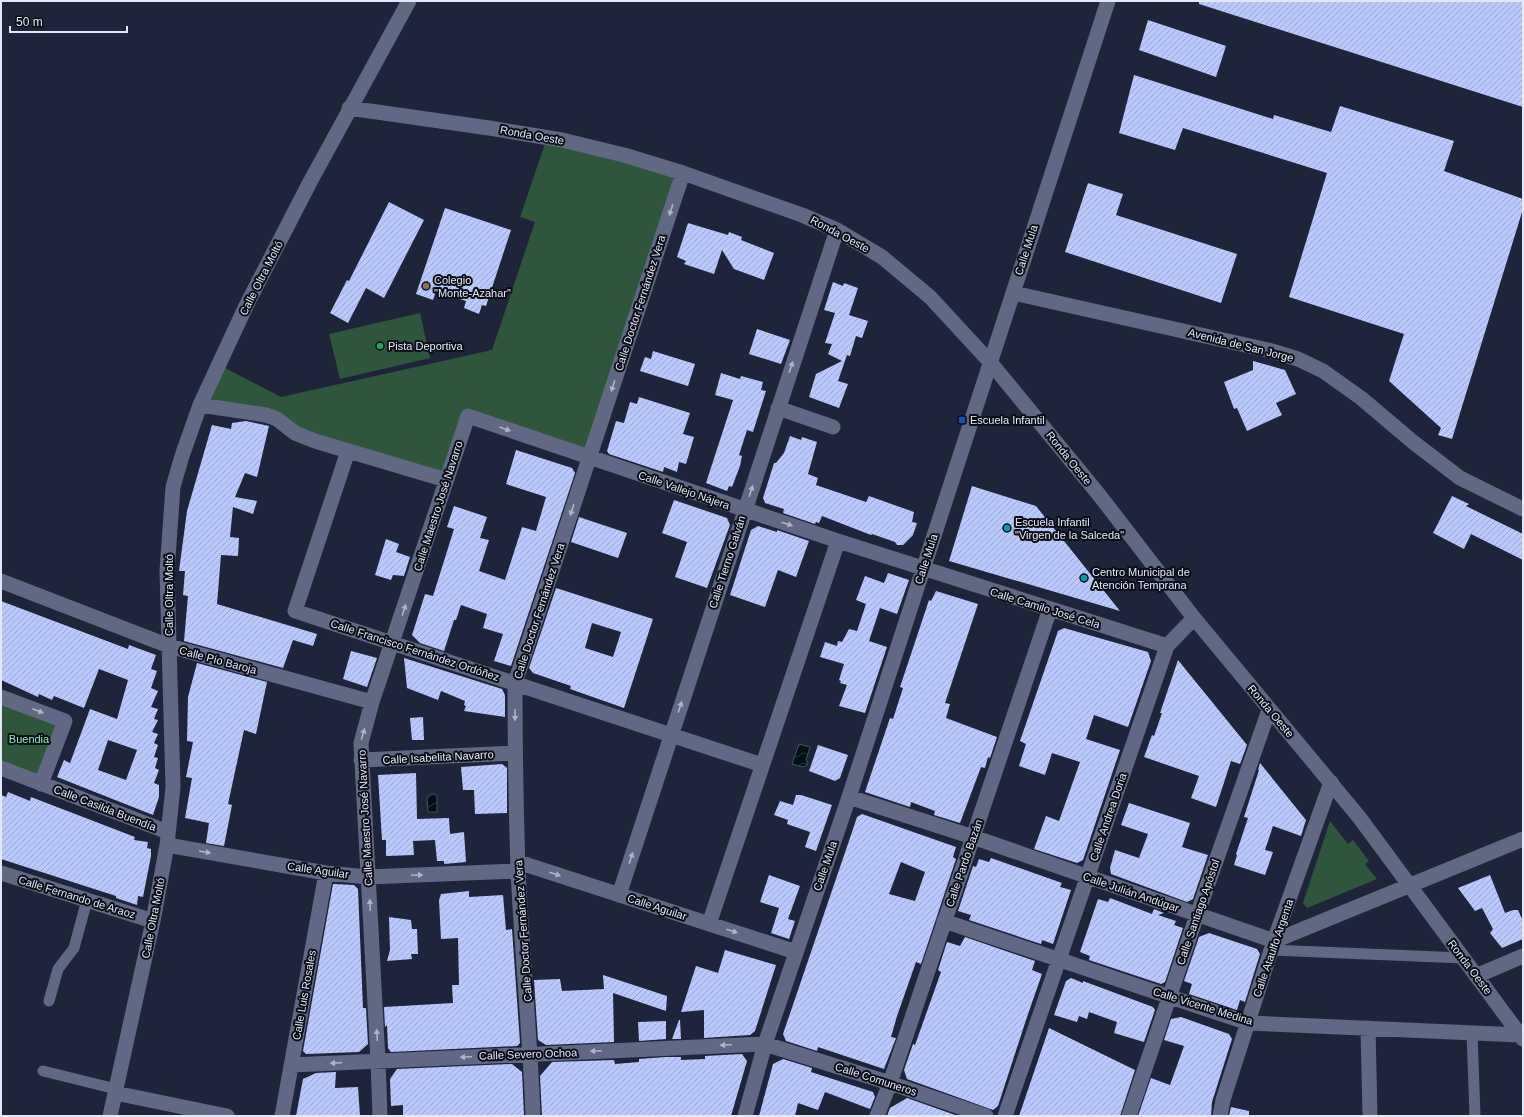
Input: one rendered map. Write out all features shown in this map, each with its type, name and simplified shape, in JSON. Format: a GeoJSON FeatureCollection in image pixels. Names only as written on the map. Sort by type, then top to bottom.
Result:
{"type":"FeatureCollection","features":[{"type":"Feature","properties":{"kind":"street","name":"Calle Oltra Moltó"},"geometry":{"type":"LineString","coordinates":[[110,1116],[153,921],[168,838],[174,787],[167,571],[173,487],[200,405],[246,306],[349,108],[409,1]]}},
{"type":"Feature","properties":{"kind":"street","name":"Calle Mula"},"geometry":{"type":"LineString","coordinates":[[745,1116],[765,1044],[849,797],[1108,1]]}},
{"type":"Feature","properties":{"kind":"street","name":"Ronda Oeste"},"geometry":{"type":"LineString","coordinates":[[349,108],[562,140],[624,155],[771,202],[836,230],[882,257],[930,297],[990,362],[1100,496],[1194,618],[1269,710],[1331,782],[1522,1037]]}},
{"type":"Feature","properties":{"kind":"street","name":"Calle Doctor Fernández Vera"},"geometry":{"type":"LineString","coordinates":[[533,1116],[531,1054],[518,867],[515,682],[683,173]]}},
{"type":"Feature","properties":{"kind":"street","name":"Calle Tierno Galván"},"geometry":{"type":"LineString","coordinates":[[619,895],[836,230]]}},
{"type":"Feature","properties":{"kind":"street","name":"Avenida de San Jorge"},"geometry":{"type":"LineString","coordinates":[[1013,293],[1272,351],[1298,359],[1323,371],[1361,398],[1413,442],[1460,478],[1523,509]]}},
{"type":"Feature","properties":{"kind":"street"},"geometry":{"type":"LineString","coordinates":[[200,405],[266,415],[277,419],[295,433],[315,441],[446,480]]}},
{"type":"Feature","properties":{"kind":"street"},"geometry":{"type":"LineString","coordinates":[[778,408],[833,426]]}},
{"type":"Feature","properties":{"kind":"street","name":"Calle Vallejo Nájera"},"geometry":{"type":"LineString","coordinates":[[468,416],[838,542],[923,569]]}},
{"type":"Feature","properties":{"kind":"street","name":"Calle Maestro José Navarro"},"geometry":{"type":"LineString","coordinates":[[380,1116],[361,743],[372,702],[468,416]]}},
{"type":"Feature","properties":{"kind":"street","name":"Calle Francisco Fernández Ordóñez"},"geometry":{"type":"LineString","coordinates":[[348,451],[295,611],[515,682],[762,765]]}},
{"type":"Feature","properties":{"kind":"street"},"geometry":{"type":"LineString","coordinates":[[709,924],[838,542]]}},
{"type":"Feature","properties":{"kind":"street","name":"Calle Camilo José Cela"},"geometry":{"type":"LineString","coordinates":[[923,569],[1167,646]]}},
{"type":"Feature","properties":{"kind":"street","name":"Calle Pío Baroja"},"geometry":{"type":"LineString","coordinates":[[1,581],[169,646],[372,702]]}},
{"type":"Feature","properties":{"kind":"street","name":"Calle Pardo Bazán"},"geometry":{"type":"LineString","coordinates":[[877,1116],[890,1083],[1050,609]]}},
{"type":"Feature","properties":{"kind":"street","name":"Calle Andrea Doria"},"geometry":{"type":"LineString","coordinates":[[1004,1116],[1167,646],[1194,618]]}},
{"type":"Feature","properties":{"kind":"street","name":"Calle Casilda Buendía"},"geometry":{"type":"LineString","coordinates":[[1,698],[65,722],[41,784]]}},
{"type":"Feature","properties":{"kind":"street","name":"Calle Santiago Apóstol"},"geometry":{"type":"LineString","coordinates":[[1129,1116],[1169,996],[1269,710]]}},
{"type":"Feature","properties":{"kind":"street","name":"Calle Isabelita Navarro"},"geometry":{"type":"LineString","coordinates":[[361,760],[515,753]]}},
{"type":"Feature","properties":{"kind":"street","name":"Calle Casilda Buendía"},"geometry":{"type":"LineString","coordinates":[[1,768],[168,838]]}},
{"type":"Feature","properties":{"kind":"street","name":"Calle Ataulfo Argenta"},"geometry":{"type":"LineString","coordinates":[[1220,1116],[1223,1100],[1273,946],[1331,782]]}},
{"type":"Feature","properties":{"kind":"street","name":"Calle Julián Andúgar"},"geometry":{"type":"LineString","coordinates":[[849,797],[972,837],[1197,915],[1273,946]]}},
{"type":"Feature","properties":{"kind":"street","name":"Calle Aguilar"},"geometry":{"type":"LineString","coordinates":[[168,838],[326,873],[368,877],[518,867],[619,895],[796,952]]}},
{"type":"Feature","properties":{"kind":"street"},"geometry":{"type":"LineString","coordinates":[[1273,946],[1410,886],[1523,839]]}},
{"type":"Feature","properties":{"kind":"street","name":"Calle Fernando de Araoz"},"geometry":{"type":"LineString","coordinates":[[1,873],[153,921]]}},
{"type":"Feature","properties":{"kind":"street","name":"Calle Luis Rosales"},"geometry":{"type":"LineString","coordinates":[[282,1116],[326,873]]}},
{"type":"Feature","properties":{"kind":"street"},"geometry":{"type":"LineString","coordinates":[[49,1001],[58,969],[74,948],[86,900]]}},
{"type":"Feature","properties":{"kind":"street","name":"Calle Vicente Medina"},"geometry":{"type":"LineString","coordinates":[[944,921],[1248,1023],[1472,1033],[1522,1037]]}},
{"type":"Feature","properties":{"kind":"street"},"geometry":{"type":"LineString","coordinates":[[1273,946],[1463,958]]}},
{"type":"Feature","properties":{"kind":"street"},"geometry":{"type":"LineString","coordinates":[[1476,976],[1523,956]]}},
{"type":"Feature","properties":{"kind":"street"},"geometry":{"type":"LineString","coordinates":[[1368,1028],[1370,1116]]}},
{"type":"Feature","properties":{"kind":"street"},"geometry":{"type":"LineString","coordinates":[[1472,1033],[1475,1116]]}},
{"type":"Feature","properties":{"kind":"street","name":"Calle Severo Ochoa"},"geometry":{"type":"LineString","coordinates":[[291,1065],[765,1044]]}},
{"type":"Feature","properties":{"kind":"street","name":"Calle Comuneros"},"geometry":{"type":"LineString","coordinates":[[765,1044],[890,1083],[986,1116]]}},
{"type":"Feature","properties":{"kind":"street"},"geometry":{"type":"LineString","coordinates":[[43,1071],[208,1114],[227,1116]]}},
{"type":"Feature","properties":{"kind":"green space"},"geometry":{"type":"Polygon","coordinates":[[[547,138],[683,173],[589,458],[468,416],[446,480],[315,441],[277,419],[200,405],[219,365],[281,397],[492,350],[535,222],[520,217],[547,138]]]}},
{"type":"Feature","properties":{"kind":"green space","name":"Pista Deportiva"},"geometry":{"type":"Polygon","coordinates":[[[420,313],[430,358],[340,379],[329,334],[420,313]]]}},
{"type":"Feature","properties":{"kind":"green space","name":"Buendia"},"geometry":{"type":"Polygon","coordinates":[[[1,698],[65,721],[41,784],[1,768],[1,698]]]}},
{"type":"Feature","properties":{"kind":"green space"},"geometry":{"type":"Polygon","coordinates":[[[1330,821],[1348,844],[1353,840],[1369,861],[1365,864],[1377,879],[1307,908],[1303,903],[1330,821]]]}},
{"type":"Feature","properties":{"kind":"water"},"geometry":{"type":"Polygon","coordinates":[[[799,744],[810,747],[806,760],[808,764],[803,767],[792,764],[799,744]]]}},
{"type":"Feature","properties":{"kind":"water"},"geometry":{"type":"Polygon","coordinates":[[[430,794],[435,794],[437,797],[437,812],[428,812],[427,798],[430,794]]]}},
{"type":"Feature","properties":{"kind":"building"},"geometry":{"type":"Polygon","coordinates":[[[1199,1],[1523,1],[1523,107],[1199,4],[1199,1]]]}},
{"type":"Feature","properties":{"kind":"building"},"geometry":{"type":"Polygon","coordinates":[[[1148,20],[1226,46],[1216,77],[1139,50],[1148,20]]]}},
{"type":"Feature","properties":{"kind":"building"},"geometry":{"type":"Polygon","coordinates":[[[1134,75],[1273,119],[1274,115],[1331,132],[1340,106],[1454,141],[1444,171],[1523,199],[1523,209],[1452,439],[1438,435],[1441,428],[1389,381],[1404,334],[1289,297],[1327,173],[1183,128],[1175,150],[1119,133],[1134,75]]]}},
{"type":"Feature","properties":{"kind":"building"},"geometry":{"type":"Polygon","coordinates":[[[1088,183],[1123,194],[1116,215],[1237,254],[1221,303],[1065,252],[1088,183]]]}},
{"type":"Feature","properties":{"kind":"building"},"geometry":{"type":"Polygon","coordinates":[[[389,202],[424,220],[384,298],[366,288],[348,323],[330,313],[347,280],[349,281],[389,202]]]}},
{"type":"Feature","properties":{"kind":"building"},"geometry":{"type":"Polygon","coordinates":[[[445,208],[511,230],[486,306],[482,305],[479,314],[464,308],[466,301],[436,291],[433,300],[416,294],[445,208]]]}},
{"type":"Feature","properties":{"kind":"building"},"geometry":{"type":"Polygon","coordinates":[[[688,223],[728,235],[729,232],[742,237],[741,240],[774,253],[764,280],[734,269],[722,250],[714,274],[684,264],[686,261],[677,257],[688,223]]]}},
{"type":"Feature","properties":{"kind":"building"},"geometry":{"type":"Polygon","coordinates":[[[833,282],[843,286],[844,283],[858,288],[849,315],[868,321],[862,338],[856,336],[850,356],[847,355],[838,381],[848,384],[839,408],[809,397],[816,374],[842,361],[828,354],[832,344],[825,343],[835,313],[824,310],[833,282]]]}},
{"type":"Feature","properties":{"kind":"building"},"geometry":{"type":"Polygon","coordinates":[[[757,329],[790,340],[781,364],[749,354],[757,329]]]}},
{"type":"Feature","properties":{"kind":"building"},"geometry":{"type":"Polygon","coordinates":[[[653,351],[695,364],[688,386],[640,371],[645,357],[651,359],[653,351]]]}},
{"type":"Feature","properties":{"kind":"building"},"geometry":{"type":"Polygon","coordinates":[[[1253,361],[1285,370],[1296,394],[1276,403],[1282,415],[1247,431],[1237,408],[1234,409],[1224,382],[1253,370],[1253,361]]]}},
{"type":"Feature","properties":{"kind":"building"},"geometry":{"type":"Polygon","coordinates":[[[721,373],[740,379],[741,376],[763,382],[761,390],[766,391],[753,432],[747,430],[739,455],[742,456],[740,466],[732,487],[729,486],[727,491],[706,483],[733,400],[715,395],[721,373]]]}},
{"type":"Feature","properties":{"kind":"building"},"geometry":{"type":"Polygon","coordinates":[[[639,397],[690,413],[683,434],[694,437],[686,464],[679,462],[677,472],[664,467],[663,472],[609,454],[607,451],[616,421],[624,423],[630,402],[637,404],[639,397]]]}},
{"type":"Feature","properties":{"kind":"building"},"geometry":{"type":"Polygon","coordinates":[[[246,421],[269,426],[257,477],[245,473],[235,497],[257,501],[253,514],[233,507],[230,537],[239,538],[238,556],[221,555],[217,604],[317,634],[313,646],[293,640],[283,668],[184,641],[188,596],[183,595],[185,571],[179,571],[187,511],[212,425],[231,429],[232,423],[246,421]]]}},
{"type":"Feature","properties":{"kind":"building"},"geometry":{"type":"Polygon","coordinates":[[[790,436],[801,440],[802,437],[817,442],[808,474],[818,478],[816,485],[866,502],[869,496],[914,512],[912,522],[917,523],[913,535],[903,545],[897,545],[895,542],[872,534],[871,535],[822,516],[819,523],[816,522],[815,524],[783,513],[784,509],[765,503],[763,498],[774,463],[776,463],[784,453],[790,436]]]}},
{"type":"Feature","properties":{"kind":"building"},"geometry":{"type":"Polygon","coordinates":[[[516,450],[572,468],[575,473],[511,666],[494,661],[503,634],[483,628],[487,614],[461,605],[456,620],[454,620],[444,651],[420,643],[412,635],[425,594],[433,596],[454,529],[447,527],[454,506],[487,517],[480,538],[489,540],[479,571],[505,580],[522,527],[536,531],[546,497],[506,484],[516,450]]]}},
{"type":"Feature","properties":{"kind":"building","name":"Escuela Infantil \"Virgen de la Salceda\""},"geometry":{"type":"Polygon","coordinates":[[[972,486],[1036,506],[1120,611],[949,561],[972,486]]]}},
{"type":"Feature","properties":{"kind":"building"},"geometry":{"type":"Polygon","coordinates":[[[1452,496],[1469,504],[1466,506],[1523,534],[1523,560],[1471,534],[1464,549],[1433,533],[1452,496]]]}},
{"type":"Feature","properties":{"kind":"building"},"geometry":{"type":"Polygon","coordinates":[[[674,500],[727,518],[730,525],[707,588],[675,577],[687,542],[662,533],[674,500]]]}},
{"type":"Feature","properties":{"kind":"building"},"geometry":{"type":"Polygon","coordinates":[[[579,517],[627,533],[618,558],[571,542],[579,517]]]}},
{"type":"Feature","properties":{"kind":"building"},"geometry":{"type":"Polygon","coordinates":[[[758,526],[777,532],[777,530],[809,541],[796,577],[778,570],[765,607],[730,595],[751,530],[758,526]]]}},
{"type":"Feature","properties":{"kind":"building"},"geometry":{"type":"Polygon","coordinates":[[[386,539],[399,544],[396,552],[410,557],[404,576],[393,575],[391,580],[375,575],[386,539]]]}},
{"type":"Feature","properties":{"kind":"building"},"geometry":{"type":"Polygon","coordinates":[[[888,573],[909,580],[897,614],[880,608],[869,641],[887,647],[865,713],[839,706],[847,685],[840,683],[841,681],[839,680],[844,664],[820,657],[825,642],[837,646],[838,641],[842,642],[849,629],[857,631],[866,604],[856,600],[865,576],[884,583],[888,573]]]}},
{"type":"Feature","properties":{"kind":"building"},"geometry":{"type":"Polygon","coordinates":[[[556,588],[653,619],[624,708],[570,689],[571,686],[533,673],[529,668],[556,588]],[[592,623],[585,648],[613,657],[621,632],[592,623]]]}},
{"type":"Feature","properties":{"kind":"building"},"geometry":{"type":"Polygon","coordinates":[[[936,591],[978,604],[945,703],[950,704],[946,718],[997,737],[985,768],[981,767],[960,823],[934,815],[935,811],[911,802],[910,807],[865,792],[890,718],[893,719],[903,688],[900,687],[929,600],[931,601],[936,591]]]}},
{"type":"Feature","properties":{"kind":"building"},"geometry":{"type":"Polygon","coordinates":[[[1,601],[128,649],[129,645],[156,655],[151,669],[157,671],[151,688],[158,691],[151,707],[158,709],[154,719],[158,720],[152,732],[158,734],[154,743],[158,745],[154,757],[158,758],[155,768],[159,770],[154,783],[159,785],[159,797],[153,815],[57,777],[64,760],[70,763],[90,709],[117,719],[128,680],[99,669],[84,708],[54,696],[52,700],[39,694],[38,697],[1,680],[1,601]],[[108,740],[98,770],[126,780],[137,750],[108,740]]]}},
{"type":"Feature","properties":{"kind":"building"},"geometry":{"type":"Polygon","coordinates":[[[1064,628],[1148,652],[1151,661],[1128,727],[1094,715],[1086,739],[1120,750],[1083,860],[1077,863],[1034,849],[1046,816],[1059,821],[1080,762],[1052,753],[1045,775],[1019,766],[1026,744],[1020,741],[1058,631],[1064,628]]]}},
{"type":"Feature","properties":{"kind":"building"},"geometry":{"type":"Polygon","coordinates":[[[351,651],[377,658],[367,687],[343,679],[351,651]]]}},
{"type":"Feature","properties":{"kind":"building"},"geometry":{"type":"Polygon","coordinates":[[[404,658],[502,689],[505,695],[505,717],[464,711],[466,706],[464,705],[465,701],[441,691],[438,700],[407,688],[404,658]]]}},
{"type":"Feature","properties":{"kind":"building"},"geometry":{"type":"Polygon","coordinates":[[[1178,660],[1247,745],[1240,764],[1231,761],[1216,807],[1191,798],[1199,776],[1144,757],[1152,735],[1154,736],[1162,713],[1160,713],[1178,660]]]}},
{"type":"Feature","properties":{"kind":"building"},"geometry":{"type":"Polygon","coordinates":[[[197,663],[267,682],[256,734],[244,730],[228,804],[232,805],[224,846],[206,843],[209,823],[185,818],[192,778],[186,777],[193,742],[187,741],[188,697],[197,663]]]}},
{"type":"Feature","properties":{"kind":"building"},"geometry":{"type":"Polygon","coordinates":[[[423,717],[424,740],[412,740],[410,718],[423,717]]]}},
{"type":"Feature","properties":{"kind":"building"},"geometry":{"type":"Polygon","coordinates":[[[818,745],[848,755],[840,778],[835,781],[809,771],[818,745]]]}},
{"type":"Feature","properties":{"kind":"building"},"geometry":{"type":"Polygon","coordinates":[[[1260,763],[1306,820],[1301,836],[1273,826],[1265,850],[1273,852],[1265,875],[1234,865],[1236,854],[1248,818],[1244,817],[1260,763]]]}},
{"type":"Feature","properties":{"kind":"building"},"geometry":{"type":"Polygon","coordinates":[[[502,764],[507,768],[507,813],[475,814],[474,790],[463,790],[461,767],[502,764]]]}},
{"type":"Feature","properties":{"kind":"building"},"geometry":{"type":"Polygon","coordinates":[[[416,773],[417,819],[449,818],[450,834],[464,832],[466,862],[444,864],[444,861],[437,861],[435,840],[413,841],[414,855],[386,856],[386,840],[382,840],[378,775],[416,773]]]}},
{"type":"Feature","properties":{"kind":"building"},"geometry":{"type":"Polygon","coordinates":[[[8,792],[30,801],[31,797],[135,837],[134,840],[148,842],[147,848],[151,849],[151,856],[143,897],[138,896],[137,905],[116,898],[116,896],[1,859],[1,795],[6,797],[8,792]]]}},
{"type":"Feature","properties":{"kind":"building"},"geometry":{"type":"Polygon","coordinates":[[[796,795],[801,795],[832,805],[816,851],[805,847],[810,832],[787,824],[788,820],[774,815],[780,801],[793,805],[796,795]]]}},
{"type":"Feature","properties":{"kind":"building"},"geometry":{"type":"Polygon","coordinates":[[[1129,803],[1190,823],[1182,847],[1208,855],[1193,899],[1187,902],[1111,874],[1110,868],[1115,850],[1139,858],[1148,834],[1121,825],[1129,803]]]}},
{"type":"Feature","properties":{"kind":"building"},"geometry":{"type":"Polygon","coordinates":[[[862,814],[956,847],[953,857],[956,859],[921,964],[916,962],[897,1016],[891,1037],[896,1038],[884,1069],[818,1047],[817,1051],[786,1041],[783,1034],[857,817],[862,814]],[[901,862],[889,894],[915,901],[925,872],[901,862]]]}},
{"type":"Feature","properties":{"kind":"building"},"geometry":{"type":"Polygon","coordinates":[[[991,858],[1062,883],[1060,887],[1071,890],[1053,944],[1042,940],[1041,944],[969,920],[971,915],[958,911],[973,866],[976,867],[979,859],[989,862],[991,858]]]}},
{"type":"Feature","properties":{"kind":"building"},"geometry":{"type":"Polygon","coordinates":[[[769,875],[800,886],[788,919],[795,921],[789,939],[771,933],[779,908],[760,902],[769,875]]]}},
{"type":"Feature","properties":{"kind":"building"},"geometry":{"type":"Polygon","coordinates":[[[1490,875],[1505,913],[1518,910],[1523,921],[1523,939],[1502,948],[1490,933],[1493,929],[1482,908],[1475,911],[1458,888],[1490,875]]]}},
{"type":"Feature","properties":{"kind":"building"},"geometry":{"type":"Polygon","coordinates":[[[333,884],[354,885],[358,889],[363,1008],[366,1008],[368,1044],[359,1052],[306,1054],[303,1051],[333,884]]]}},
{"type":"Feature","properties":{"kind":"building"},"geometry":{"type":"Polygon","coordinates":[[[469,891],[469,897],[503,895],[506,930],[512,929],[520,1043],[517,1046],[391,1052],[388,1048],[387,1025],[385,1027],[384,1007],[453,1003],[452,985],[459,985],[458,938],[441,939],[439,900],[441,894],[469,891]]]}},
{"type":"Feature","properties":{"kind":"building"},"geometry":{"type":"Polygon","coordinates":[[[1110,898],[1152,914],[1154,909],[1164,913],[1158,915],[1176,921],[1174,925],[1183,928],[1165,982],[1161,984],[1089,960],[1090,956],[1080,952],[1098,899],[1108,902],[1110,898]]]}},
{"type":"Feature","properties":{"kind":"building"},"geometry":{"type":"Polygon","coordinates":[[[389,917],[411,920],[412,929],[417,929],[418,954],[411,954],[412,959],[387,961],[390,950],[389,917]]]}},
{"type":"Feature","properties":{"kind":"building"},"geometry":{"type":"Polygon","coordinates":[[[1209,933],[1257,949],[1260,954],[1245,1002],[1240,1000],[1237,1010],[1189,994],[1192,984],[1184,981],[1199,937],[1209,933]]]}},
{"type":"Feature","properties":{"kind":"building"},"geometry":{"type":"Polygon","coordinates":[[[965,937],[1035,961],[1032,970],[1042,974],[998,1106],[993,1110],[907,1079],[904,1070],[913,1044],[915,1045],[941,972],[938,970],[947,942],[960,946],[965,937]]]}},
{"type":"Feature","properties":{"kind":"building"},"geometry":{"type":"Polygon","coordinates":[[[725,950],[776,965],[755,1031],[750,1035],[704,1038],[704,1010],[681,1012],[696,966],[718,973],[725,950]]]}},
{"type":"Feature","properties":{"kind":"building"},"geometry":{"type":"Polygon","coordinates":[[[603,975],[667,996],[666,1011],[613,993],[614,1042],[546,1045],[538,1040],[534,980],[560,979],[562,991],[604,989],[603,975]]]}},
{"type":"Feature","properties":{"kind":"building"},"geometry":{"type":"Polygon","coordinates":[[[1071,978],[1153,1007],[1155,1010],[1144,1042],[1114,1033],[1117,1022],[1089,1012],[1087,1019],[1079,1016],[1077,1022],[1054,1015],[1066,981],[1071,978]]]}},
{"type":"Feature","properties":{"kind":"building"},"geometry":{"type":"Polygon","coordinates":[[[1181,1017],[1229,1034],[1232,1039],[1212,1102],[1211,1116],[1138,1116],[1151,1078],[1170,1085],[1184,1046],[1164,1040],[1171,1019],[1181,1017]]]}},
{"type":"Feature","properties":{"kind":"building"},"geometry":{"type":"Polygon","coordinates":[[[679,1020],[681,1039],[672,1039],[679,1020]]]}},
{"type":"Feature","properties":{"kind":"building"},"geometry":{"type":"Polygon","coordinates":[[[666,1021],[666,1039],[639,1041],[638,1022],[666,1021]]]}},
{"type":"Feature","properties":{"kind":"building"},"geometry":{"type":"Polygon","coordinates":[[[1049,1028],[1135,1070],[1120,1116],[1019,1116],[1049,1028]]]}},
{"type":"Feature","properties":{"kind":"building"},"geometry":{"type":"Polygon","coordinates":[[[742,1054],[747,1061],[731,1116],[542,1116],[540,1076],[552,1062],[614,1060],[615,1064],[639,1062],[639,1059],[681,1057],[681,1060],[705,1059],[705,1056],[742,1054]]]}},
{"type":"Feature","properties":{"kind":"building"},"geometry":{"type":"Polygon","coordinates":[[[783,1059],[812,1068],[811,1072],[873,1092],[875,1097],[870,1109],[825,1092],[818,1110],[798,1103],[795,1116],[759,1116],[773,1064],[783,1059]]]}},
{"type":"Feature","properties":{"kind":"building"},"geometry":{"type":"Polygon","coordinates":[[[512,1064],[522,1072],[524,1116],[403,1116],[403,1105],[391,1106],[390,1079],[397,1069],[512,1064]]]}},
{"type":"Feature","properties":{"kind":"building"},"geometry":{"type":"Polygon","coordinates":[[[336,1072],[335,1088],[358,1087],[360,1116],[296,1116],[303,1079],[316,1073],[336,1072]]]}},
{"type":"Feature","properties":{"kind":"building"},"geometry":{"type":"Polygon","coordinates":[[[907,1098],[958,1116],[887,1116],[890,1108],[907,1098]]]}},
{"type":"Feature","properties":{"kind":"building"},"geometry":{"type":"Polygon","coordinates":[[[1231,1107],[1249,1111],[1249,1116],[1229,1116],[1231,1107]]]}},
{"type":"Feature","properties":{"kind":"place","name":"Colegio \"Monte-Azahar\""},"geometry":{"type":"Point","coordinates":[426,286]}},
{"type":"Feature","properties":{"kind":"place","name":"Pista Deportiva"},"geometry":{"type":"Point","coordinates":[380,346]}},
{"type":"Feature","properties":{"kind":"place","name":"Escuela Infantil"},"geometry":{"type":"Point","coordinates":[962,420]}},
{"type":"Feature","properties":{"kind":"place","name":"Escuela Infantil \"Virgen de la Salceda\""},"geometry":{"type":"Point","coordinates":[1007,528]}},
{"type":"Feature","properties":{"kind":"place","name":"Centro Municipal de Atención Temprana"},"geometry":{"type":"Point","coordinates":[1084,578]}}]}
